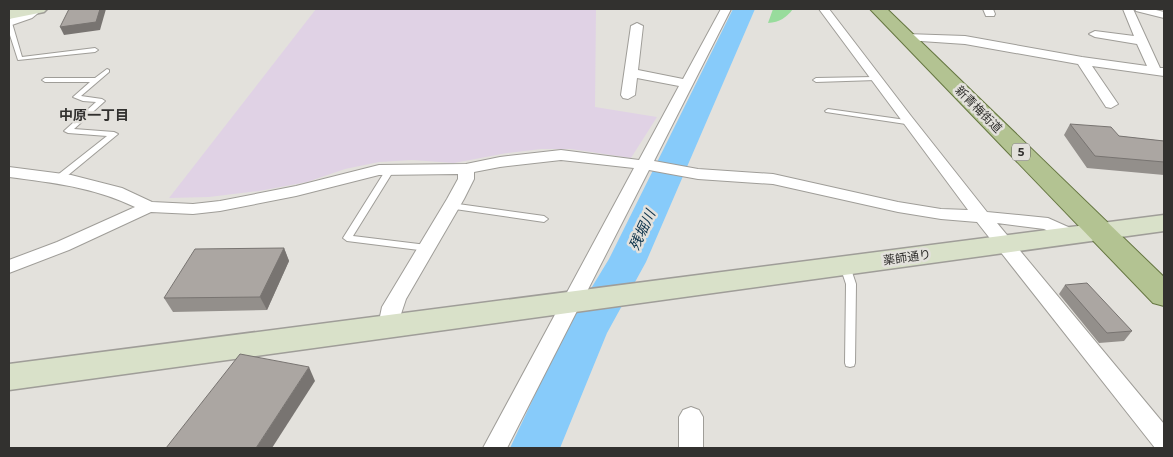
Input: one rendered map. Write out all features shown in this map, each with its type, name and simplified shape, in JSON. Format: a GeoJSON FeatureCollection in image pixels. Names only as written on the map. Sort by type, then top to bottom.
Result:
{"type":"FeatureCollection","features":[{"type":"Feature","properties":{"kind":"main road","name":"新青梅街道"},"geometry":{"type":"LineString","coordinates":[[878,9],[1164,295]]}},
{"type":"Feature","properties":{"kind":"street"},"geometry":{"type":"LineString","coordinates":[[9,14],[38,9]]}},
{"type":"Feature","properties":{"kind":"street"},"geometry":{"type":"LineString","coordinates":[[9,23],[28,16],[38,9]]}},
{"type":"Feature","properties":{"kind":"street"},"geometry":{"type":"LineString","coordinates":[[495,448],[576,302],[648,165],[686,83],[726,9]]}},
{"type":"Feature","properties":{"kind":"street"},"geometry":{"type":"LineString","coordinates":[[824,9],[906,122],[981,218],[1164,441]]}},
{"type":"Feature","properties":{"kind":"street"},"geometry":{"type":"LineString","coordinates":[[1128,9],[1159,71]]}},
{"type":"Feature","properties":{"kind":"street"},"geometry":{"type":"LineString","coordinates":[[1140,9],[1164,15]]}},
{"type":"Feature","properties":{"kind":"street"},"geometry":{"type":"LineString","coordinates":[[628,95],[637,26]]}},
{"type":"Feature","properties":{"kind":"street"},"geometry":{"type":"LineString","coordinates":[[1094,34],[1143,41]]}},
{"type":"Feature","properties":{"kind":"street"},"geometry":{"type":"LineString","coordinates":[[906,37],[965,40],[1082,61],[1159,71]]}},
{"type":"Feature","properties":{"kind":"street"},"geometry":{"type":"LineString","coordinates":[[1082,61],[1111,104]]}},
{"type":"Feature","properties":{"kind":"street"},"geometry":{"type":"LineString","coordinates":[[631,73],[686,83]]}},
{"type":"Feature","properties":{"kind":"street"},"geometry":{"type":"LineString","coordinates":[[9,172],[58,178],[116,192],[149,207],[181,209],[220,206],[312,188],[370,172],[466,169],[500,162],[561,155],[648,165],[690,173],[772,179],[898,207],[981,218],[1015,219],[1048,224],[1068,234]]}},
{"type":"Feature","properties":{"kind":"street"},"geometry":{"type":"LineString","coordinates":[[388,326],[392,308],[466,179],[466,169]]}},
{"type":"Feature","properties":{"kind":"street"},"geometry":{"type":"LineString","coordinates":[[9,266],[64,246],[149,207]]}},
{"type":"Feature","properties":{"kind":"street","name":"薬師通り"},"geometry":{"type":"LineString","coordinates":[[9,376],[645,293],[1164,222]]}},
{"type":"Feature","properties":{"kind":"street"},"geometry":{"type":"LineString","coordinates":[[691,417],[691,448]]}},
{"type":"Feature","properties":{"kind":"lane"},"geometry":{"type":"LineString","coordinates":[[9,23],[20,60],[95,50]]}},
{"type":"Feature","properties":{"kind":"lane"},"geometry":{"type":"LineString","coordinates":[[58,178],[114,134],[68,131],[102,101],[77,98],[107,71]]}},
{"type":"Feature","properties":{"kind":"lane"},"geometry":{"type":"LineString","coordinates":[[816,80],[874,79]]}},
{"type":"Feature","properties":{"kind":"lane"},"geometry":{"type":"LineString","coordinates":[[45,80],[95,80]]}},
{"type":"Feature","properties":{"kind":"lane"},"geometry":{"type":"LineString","coordinates":[[828,111],[906,122]]}},
{"type":"Feature","properties":{"kind":"lane"},"geometry":{"type":"LineString","coordinates":[[390,170],[347,238],[427,248]]}},
{"type":"Feature","properties":{"kind":"lane"},"geometry":{"type":"LineString","coordinates":[[451,206],[544,219]]}},
{"type":"Feature","properties":{"kind":"lane"},"geometry":{"type":"LineString","coordinates":[[845,266],[851,284],[850,364]]}},
{"type":"Feature","properties":{"kind":"shaded area"},"geometry":{"type":"Polygon","coordinates":[[[316,9],[596,9],[595,107],[657,117],[631,158],[571,149],[541,149],[454,163],[412,160],[379,162],[345,169],[307,182],[259,191],[209,197],[169,198],[316,9]]]}},
{"type":"Feature","properties":{"kind":"green space"},"geometry":{"type":"Polygon","coordinates":[[[773,9],[793,9],[782,19],[768,23],[773,9]]]}},
{"type":"Feature","properties":{"kind":"building"},"geometry":{"type":"Polygon","coordinates":[[[69,9],[100,9],[96,22],[60,27],[69,9]]]}},
{"type":"Feature","properties":{"kind":"building"},"geometry":{"type":"Polygon","coordinates":[[[1070,124],[1111,127],[1119,136],[1164,141],[1164,162],[1095,156],[1070,124]]]}},
{"type":"Feature","properties":{"kind":"building"},"geometry":{"type":"Polygon","coordinates":[[[284,248],[260,297],[164,298],[195,249],[284,248]]]}},
{"type":"Feature","properties":{"kind":"building"},"geometry":{"type":"Polygon","coordinates":[[[1087,283],[1132,331],[1107,333],[1065,285],[1087,283]]]}},
{"type":"Feature","properties":{"kind":"building"},"geometry":{"type":"Polygon","coordinates":[[[240,354],[309,367],[256,448],[166,448],[240,354]]]}},
{"type":"Feature","properties":{"kind":"waterway","name":"残堀川"},"geometry":{"type":"LineString","coordinates":[[535,448],[586,331],[627,262],[744,9]]}},
{"type":"Feature","properties":{"kind":"district","name":"中原一丁目"},"geometry":{"type":"Point","coordinates":[94,115]}}]}
